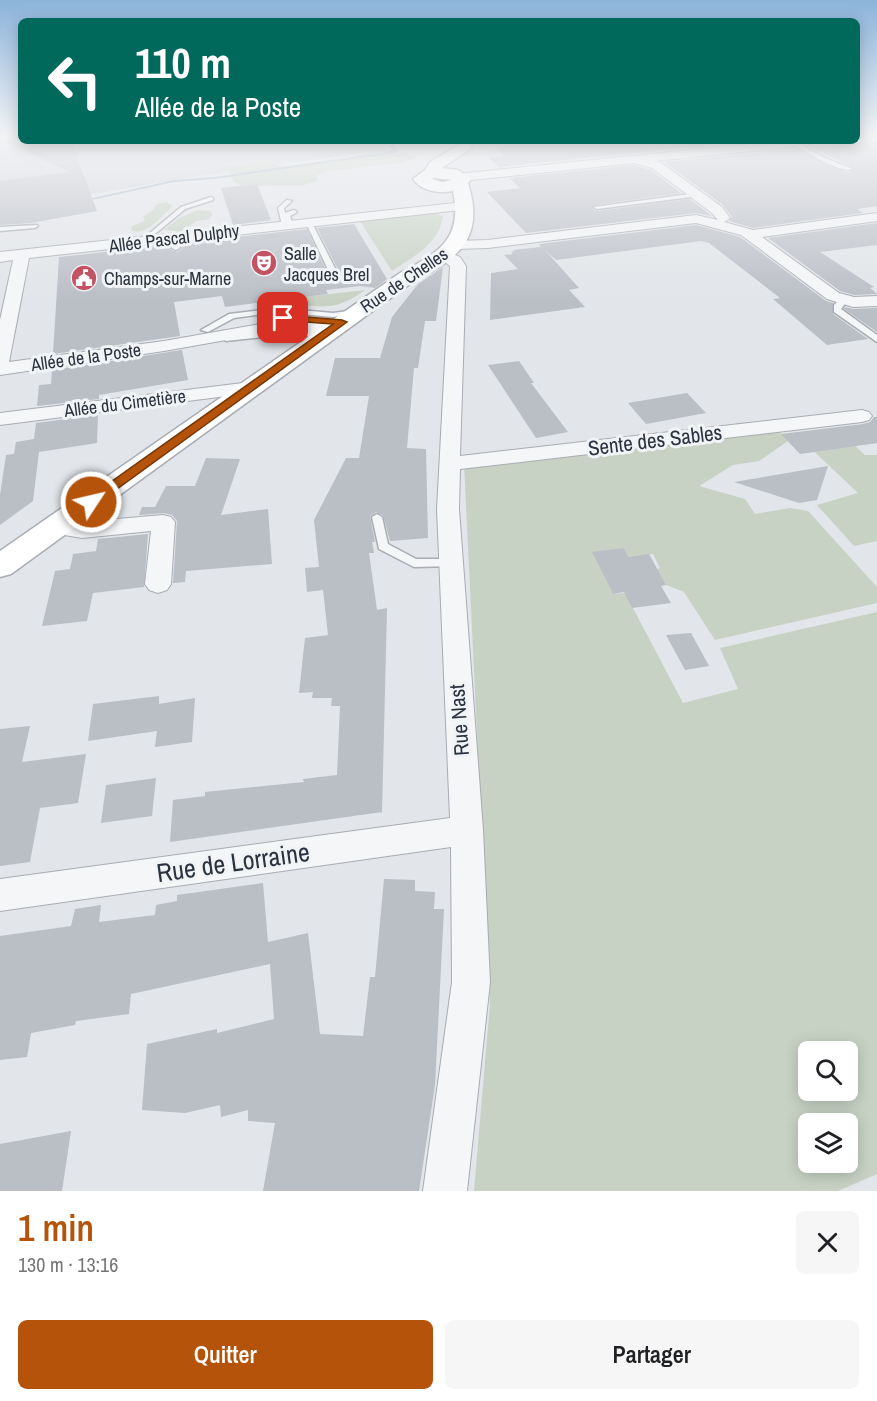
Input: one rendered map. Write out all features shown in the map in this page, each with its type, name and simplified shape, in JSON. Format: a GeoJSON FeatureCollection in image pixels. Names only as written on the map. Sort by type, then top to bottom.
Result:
{"type":"FeatureCollection","features":[{"type":"Feature","properties":{"kind":"main road"},"geometry":{"type":"LineString","coordinates":[[407,277],[449,238],[455,224],[455,207],[452,198],[445,191]]}},
{"type":"Feature","properties":{"kind":"main road"},"geometry":{"type":"LineString","coordinates":[[450,250],[465,225],[462,191]]}},
{"type":"Feature","properties":{"kind":"main road","name":"Rue de Chelles"},"geometry":{"type":"LineString","coordinates":[[0,566],[344,321],[450,250]]}},
{"type":"Feature","properties":{"kind":"street"},"geometry":{"type":"LineString","coordinates":[[692,191],[717,210],[716,220]]}},
{"type":"Feature","properties":{"kind":"street","name":"Allée Pascal Dulphy"},"geometry":{"type":"LineString","coordinates":[[0,257],[152,241],[175,243],[290,221],[309,223],[455,207]]}},
{"type":"Feature","properties":{"kind":"street"},"geometry":{"type":"LineString","coordinates":[[755,232],[877,218]]}},
{"type":"Feature","properties":{"kind":"street"},"geometry":{"type":"LineString","coordinates":[[450,250],[696,219],[716,220],[755,232],[827,292],[844,300],[877,301]]}},
{"type":"Feature","properties":{"kind":"street","name":"Rue Nast"},"geometry":{"type":"LineString","coordinates":[[445,1191],[471,982],[467,830],[456,680],[448,509],[448,464],[458,266],[450,250]]}},
{"type":"Feature","properties":{"kind":"street"},"geometry":{"type":"LineString","coordinates":[[0,362],[22,255]]}},
{"type":"Feature","properties":{"kind":"street","name":"Allée de la Poste"},"geometry":{"type":"LineString","coordinates":[[0,369],[172,345],[206,335],[297,323],[344,321]]}},
{"type":"Feature","properties":{"kind":"street","name":"Allée du Cimetière"},"geometry":{"type":"LineString","coordinates":[[0,419],[251,388]]}},
{"type":"Feature","properties":{"kind":"street","name":"Sente des Sables"},"geometry":{"type":"LineString","coordinates":[[448,464],[862,416]]}},
{"type":"Feature","properties":{"kind":"street"},"geometry":{"type":"LineString","coordinates":[[55,527],[82,531],[163,522],[158,584]]}},
{"type":"Feature","properties":{"kind":"street","name":"Rue de Lorraine"},"geometry":{"type":"LineString","coordinates":[[0,895],[467,830]]}},
{"type":"Feature","properties":{"kind":"lane"},"geometry":{"type":"LineString","coordinates":[[597,207],[697,195]]}},
{"type":"Feature","properties":{"kind":"lane"},"geometry":{"type":"LineString","coordinates":[[152,241],[152,234],[183,208],[211,199]]}},
{"type":"Feature","properties":{"kind":"lane"},"geometry":{"type":"LineString","coordinates":[[289,201],[281,208],[290,221]]}},
{"type":"Feature","properties":{"kind":"lane"},"geometry":{"type":"LineString","coordinates":[[309,223],[336,278]]}},
{"type":"Feature","properties":{"kind":"lane"},"geometry":{"type":"LineString","coordinates":[[0,229],[35,226]]}},
{"type":"Feature","properties":{"kind":"lane"},"geometry":{"type":"LineString","coordinates":[[844,300],[838,305],[837,310],[877,339]]}},
{"type":"Feature","properties":{"kind":"lane"},"geometry":{"type":"LineString","coordinates":[[206,335],[232,316],[278,310],[333,315],[344,321]]}},
{"type":"Feature","properties":{"kind":"lane"},"geometry":{"type":"LineString","coordinates":[[206,335],[301,330],[312,336],[310,346]]}},
{"type":"Feature","properties":{"kind":"lane"},"geometry":{"type":"LineString","coordinates":[[377,517],[383,546],[402,558],[414,563],[452,563]]}},
{"type":"Feature","properties":{"kind":"shaded area"},"geometry":{"type":"Polygon","coordinates":[[[0,191],[113,191],[0,210],[0,191]]]}},
{"type":"Feature","properties":{"kind":"green space"},"geometry":{"type":"Polygon","coordinates":[[[166,202],[172,205],[170,209],[152,226],[142,231],[131,230],[132,226],[145,221],[143,217],[157,204],[166,202]]]}},
{"type":"Feature","properties":{"kind":"green space"},"geometry":{"type":"Polygon","coordinates":[[[198,210],[210,211],[212,214],[210,219],[196,221],[182,232],[164,230],[179,218],[198,210]]]}},
{"type":"Feature","properties":{"kind":"green space"},"geometry":{"type":"Polygon","coordinates":[[[433,213],[443,216],[441,226],[431,242],[392,271],[360,221],[433,213]]]}},
{"type":"Feature","properties":{"kind":"green space"},"geometry":{"type":"Polygon","coordinates":[[[365,290],[341,303],[326,306],[298,305],[295,298],[365,290]]]}},
{"type":"Feature","properties":{"kind":"green space"},"geometry":{"type":"Polygon","coordinates":[[[774,426],[788,441],[759,461],[733,465],[699,486],[745,499],[755,514],[790,508],[808,511],[877,587],[877,603],[715,640],[684,592],[666,585],[657,569],[660,568],[653,554],[628,557],[624,548],[593,553],[613,594],[625,593],[683,703],[738,689],[720,648],[877,612],[877,1174],[838,1191],[474,1191],[490,1004],[464,463],[774,426]]]}},
{"type":"Feature","properties":{"kind":"green space"},"geometry":{"type":"Polygon","coordinates":[[[843,435],[865,455],[877,455],[877,541],[854,546],[817,505],[858,493],[802,440],[843,435]]]}},
{"type":"Feature","properties":{"kind":"building"},"geometry":{"type":"Polygon","coordinates":[[[0,191],[89,191],[97,211],[31,223],[0,225],[0,191]]]}},
{"type":"Feature","properties":{"kind":"building"},"geometry":{"type":"Polygon","coordinates":[[[222,191],[260,191],[271,220],[233,225],[222,191]]]}},
{"type":"Feature","properties":{"kind":"building"},"geometry":{"type":"Polygon","coordinates":[[[678,191],[681,193],[594,205],[593,209],[597,211],[690,199],[712,216],[696,213],[526,233],[487,192],[678,191]]]}},
{"type":"Feature","properties":{"kind":"building"},"geometry":{"type":"Polygon","coordinates":[[[703,191],[877,191],[877,206],[857,209],[863,213],[753,228],[729,221],[732,217],[723,205],[703,191]]]}},
{"type":"Feature","properties":{"kind":"building"},"geometry":{"type":"Polygon","coordinates":[[[877,223],[877,245],[820,252],[874,287],[870,288],[877,294],[854,295],[840,291],[768,238],[877,223]]]}},
{"type":"Feature","properties":{"kind":"building"},"geometry":{"type":"Polygon","coordinates":[[[354,224],[387,279],[375,288],[360,286],[326,290],[328,294],[225,307],[222,296],[174,302],[180,336],[53,354],[59,257],[169,245],[171,250],[177,252],[182,249],[181,243],[307,229],[330,279],[340,282],[342,277],[317,228],[354,224]]]}},
{"type":"Feature","properties":{"kind":"building"},"geometry":{"type":"Polygon","coordinates":[[[696,225],[740,237],[826,301],[833,303],[833,314],[868,339],[827,345],[773,299],[780,298],[709,243],[701,241],[556,260],[545,250],[579,288],[569,290],[585,307],[490,320],[491,273],[518,269],[504,255],[513,254],[511,252],[515,251],[513,250],[541,247],[539,244],[696,225]]]}},
{"type":"Feature","properties":{"kind":"building"},"geometry":{"type":"Polygon","coordinates":[[[443,267],[436,321],[425,321],[418,368],[414,368],[407,448],[426,449],[428,538],[390,541],[383,515],[376,512],[370,516],[375,542],[372,542],[374,553],[369,553],[377,610],[387,608],[382,812],[170,842],[173,800],[205,796],[205,792],[304,782],[303,779],[337,775],[340,706],[331,706],[332,698],[312,698],[313,692],[299,693],[305,638],[328,635],[323,590],[307,592],[305,568],[319,567],[314,520],[346,458],[359,458],[369,396],[326,396],[335,358],[380,358],[392,317],[418,284],[443,267]]]}},
{"type":"Feature","properties":{"kind":"building"},"geometry":{"type":"Polygon","coordinates":[[[845,307],[877,308],[877,332],[844,309],[845,307]]]}},
{"type":"Feature","properties":{"kind":"building"},"geometry":{"type":"Polygon","coordinates":[[[182,350],[188,380],[99,395],[99,399],[37,406],[39,385],[51,384],[52,370],[182,350]]]}},
{"type":"Feature","properties":{"kind":"building"},"geometry":{"type":"Polygon","coordinates":[[[519,361],[534,383],[531,383],[568,432],[536,438],[488,365],[519,361]]]}},
{"type":"Feature","properties":{"kind":"building"},"geometry":{"type":"Polygon","coordinates":[[[687,393],[706,413],[646,424],[628,403],[687,393]]]}},
{"type":"Feature","properties":{"kind":"building"},"geometry":{"type":"Polygon","coordinates":[[[98,415],[97,443],[39,452],[33,501],[0,525],[0,495],[6,455],[14,454],[16,442],[34,439],[36,423],[98,415]]]}},
{"type":"Feature","properties":{"kind":"building"},"geometry":{"type":"Polygon","coordinates":[[[877,417],[877,443],[800,454],[781,434],[863,424],[870,422],[877,417]]]}},
{"type":"Feature","properties":{"kind":"building"},"geometry":{"type":"Polygon","coordinates":[[[206,458],[240,459],[221,515],[268,509],[272,564],[186,571],[185,582],[173,583],[177,521],[172,515],[164,513],[139,515],[142,507],[155,507],[166,486],[195,486],[206,458]]]}},
{"type":"Feature","properties":{"kind":"building"},"geometry":{"type":"Polygon","coordinates":[[[828,466],[817,500],[799,503],[734,482],[828,466]]]}},
{"type":"Feature","properties":{"kind":"building"},"geometry":{"type":"Polygon","coordinates":[[[148,534],[144,587],[93,593],[87,621],[42,626],[55,571],[70,569],[73,554],[96,551],[98,539],[148,534]]]}},
{"type":"Feature","properties":{"kind":"building"},"geometry":{"type":"Polygon","coordinates":[[[624,548],[628,557],[649,554],[666,585],[661,586],[671,603],[632,608],[624,592],[613,594],[592,552],[624,548]]]}},
{"type":"Feature","properties":{"kind":"building"},"geometry":{"type":"Polygon","coordinates":[[[691,633],[709,666],[685,670],[666,635],[691,633]]]}},
{"type":"Feature","properties":{"kind":"building"},"geometry":{"type":"Polygon","coordinates":[[[159,696],[159,704],[195,698],[192,742],[155,747],[157,731],[88,741],[93,704],[159,696]]]}},
{"type":"Feature","properties":{"kind":"building"},"geometry":{"type":"Polygon","coordinates":[[[30,726],[22,762],[86,754],[78,803],[40,808],[30,862],[0,866],[0,729],[30,726]]]}},
{"type":"Feature","properties":{"kind":"building"},"geometry":{"type":"Polygon","coordinates":[[[156,778],[152,816],[101,823],[106,785],[156,778]]]}},
{"type":"Feature","properties":{"kind":"building"},"geometry":{"type":"Polygon","coordinates":[[[384,879],[415,880],[415,891],[435,892],[434,909],[444,909],[435,1085],[419,1191],[263,1191],[275,1123],[248,1121],[248,1110],[221,1117],[220,1105],[185,1113],[142,1110],[147,1044],[217,1029],[217,1033],[274,1019],[270,964],[131,994],[129,1014],[76,1021],[75,1025],[31,1033],[27,1057],[0,1060],[0,936],[71,926],[75,909],[101,905],[99,922],[155,915],[156,905],[177,901],[177,895],[263,883],[268,942],[308,933],[320,1034],[363,1036],[370,977],[375,977],[384,879]]]}},
{"type":"Feature","properties":{"kind":"building"},"geometry":{"type":"Polygon","coordinates":[[[71,1131],[62,1191],[0,1191],[0,1144],[71,1131]]]}},
{"type":"Feature","properties":{"kind":"waterway"},"geometry":{"type":"LineString","coordinates":[[82,201],[130,191]]}},
{"type":"Feature","properties":{"kind":"place","name":"Salle Jacques Brel"},"geometry":{"type":"Point","coordinates":[264,263]}},
{"type":"Feature","properties":{"kind":"place","name":"Champs-sur-Marne"},"geometry":{"type":"Point","coordinates":[84,278]}},
{"type":"Feature","properties":{"kind":"route"},"geometry":{"type":"LineString","coordinates":[[91,502],[342,322],[283,318]]}}]}
